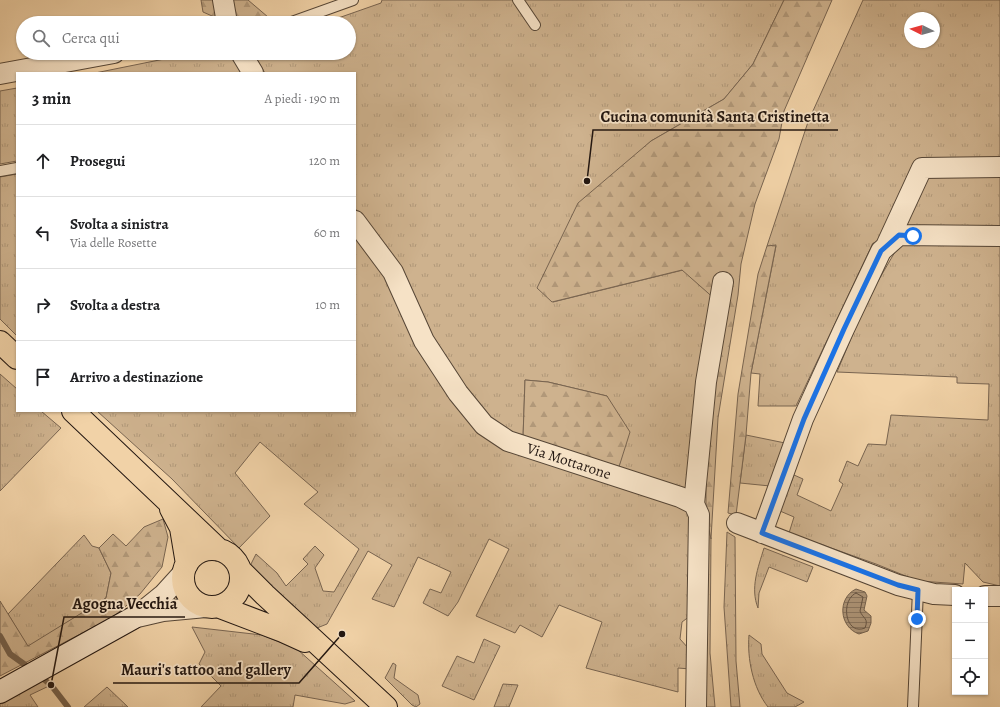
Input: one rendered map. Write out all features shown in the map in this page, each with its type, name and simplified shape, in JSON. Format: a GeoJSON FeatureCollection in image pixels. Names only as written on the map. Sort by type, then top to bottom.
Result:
{"type":"FeatureCollection","features":[{"type":"Feature","properties":{"kind":"main road"},"geometry":{"type":"LineString","coordinates":[[0,342],[16,357]]}},
{"type":"Feature","properties":{"kind":"main road"},"geometry":{"type":"LineString","coordinates":[[74,412],[219,550]]}},
{"type":"Feature","properties":{"kind":"main road"},"geometry":{"type":"LineString","coordinates":[[166,499],[181,528],[185,568],[183,581],[188,594],[194,601],[283,631],[324,650]]}},
{"type":"Feature","properties":{"kind":"main road"},"geometry":{"type":"LineString","coordinates":[[185,568],[193,556],[201,551],[210,549],[227,553],[235,559],[241,571],[381,705]]}},
{"type":"Feature","properties":{"kind":"main road"},"geometry":{"type":"LineString","coordinates":[[213,607],[232,601],[238,593],[242,580],[241,571]]}},
{"type":"Feature","properties":{"kind":"street"},"geometry":{"type":"LineString","coordinates":[[223,0],[226,16]]}},
{"type":"Feature","properties":{"kind":"street"},"geometry":{"type":"LineString","coordinates":[[0,74],[76,60]]}},
{"type":"Feature","properties":{"kind":"street"},"geometry":{"type":"LineString","coordinates":[[245,60],[252,72]]}},
{"type":"Feature","properties":{"kind":"street"},"geometry":{"type":"LineString","coordinates":[[886,246],[922,168],[1000,168]]}},
{"type":"Feature","properties":{"kind":"street","name":"Via Mottarone"},"geometry":{"type":"LineString","coordinates":[[356,221],[392,272],[424,341],[458,393],[484,425],[508,441],[680,497],[694,504]]}},
{"type":"Feature","properties":{"kind":"street"},"geometry":{"type":"LineString","coordinates":[[762,533],[804,419],[881,251],[899,235],[1000,236]]}},
{"type":"Feature","properties":{"kind":"street"},"geometry":{"type":"LineString","coordinates":[[696,707],[699,515],[694,504],[706,382],[723,282]]}},
{"type":"Feature","properties":{"kind":"street"},"geometry":{"type":"LineString","coordinates":[[737,523],[898,585],[934,594],[952,595]]}},
{"type":"Feature","properties":{"kind":"street"},"geometry":{"type":"LineString","coordinates":[[0,692],[134,618],[164,594],[185,568]]}},
{"type":"Feature","properties":{"kind":"street"},"geometry":{"type":"LineString","coordinates":[[988,596],[1000,596]]}},
{"type":"Feature","properties":{"kind":"street"},"geometry":{"type":"LineString","coordinates":[[134,618],[163,611],[213,607]]}},
{"type":"Feature","properties":{"kind":"lane"},"geometry":{"type":"LineString","coordinates":[[308,16],[353,0]]}},
{"type":"Feature","properties":{"kind":"lane"},"geometry":{"type":"LineString","coordinates":[[518,0],[534,26]]}},
{"type":"Feature","properties":{"kind":"lane"},"geometry":{"type":"LineString","coordinates":[[0,171],[16,168]]}},
{"type":"Feature","properties":{"kind":"lane"},"geometry":{"type":"LineString","coordinates":[[913,707],[918,590]]}},
{"type":"Feature","properties":{"kind":"green space"},"geometry":{"type":"Polygon","coordinates":[[[201,0],[248,0],[267,16],[212,16],[203,12],[201,0]]]}},
{"type":"Feature","properties":{"kind":"green space"},"geometry":{"type":"Polygon","coordinates":[[[382,0],[784,0],[753,64],[724,99],[651,141],[637,154],[553,302],[683,270],[725,308],[706,461],[705,498],[670,485],[618,470],[607,396],[548,382],[525,380],[523,438],[489,421],[433,340],[397,269],[356,209],[356,72],[264,72],[257,60],[356,60],[356,16],[344,16],[381,3],[382,0]]]}},
{"type":"Feature","properties":{"kind":"green space"},"geometry":{"type":"Polygon","coordinates":[[[784,0],[832,0],[784,111],[779,139],[755,204],[741,264],[738,295],[718,418],[711,539],[706,514],[706,461],[725,308],[682,270],[552,302],[537,288],[578,203],[651,141],[724,99],[753,64],[784,0]]]}},
{"type":"Feature","properties":{"kind":"green space"},"geometry":{"type":"Polygon","coordinates":[[[863,0],[1000,0],[1000,586],[983,582],[965,563],[963,584],[918,581],[876,564],[789,533],[794,517],[780,511],[794,475],[803,479],[797,495],[831,511],[843,484],[839,481],[847,461],[858,466],[868,444],[886,445],[891,415],[988,420],[989,384],[957,383],[957,377],[837,372],[867,300],[899,245],[873,243],[796,406],[758,406],[760,374],[751,373],[776,246],[767,246],[808,122],[863,0]]]}},
{"type":"Feature","properties":{"kind":"green space"},"geometry":{"type":"Polygon","coordinates":[[[159,60],[236,60],[242,72],[100,72],[159,60]]]}},
{"type":"Feature","properties":{"kind":"green space"},"geometry":{"type":"Polygon","coordinates":[[[16,88],[16,161],[0,164],[0,91],[16,88]]]}},
{"type":"Feature","properties":{"kind":"green space"},"geometry":{"type":"Polygon","coordinates":[[[16,174],[16,335],[0,319],[0,177],[16,174]]]}},
{"type":"Feature","properties":{"kind":"green space"},"geometry":{"type":"Polygon","coordinates":[[[356,235],[383,274],[480,428],[677,502],[691,514],[690,616],[682,622],[680,639],[689,649],[690,669],[678,668],[678,692],[586,668],[602,622],[559,605],[542,637],[520,625],[515,633],[476,616],[509,549],[489,539],[458,602],[448,616],[423,603],[430,589],[441,593],[451,572],[418,557],[394,607],[372,599],[392,565],[368,551],[327,624],[317,628],[249,568],[256,554],[277,573],[286,586],[308,564],[303,559],[315,546],[324,555],[315,568],[323,591],[334,592],[359,549],[304,504],[318,492],[260,442],[235,473],[270,516],[239,548],[172,479],[98,412],[356,412],[356,235]]]}},
{"type":"Feature","properties":{"kind":"green space"},"geometry":{"type":"Polygon","coordinates":[[[776,245],[751,373],[746,435],[736,515],[728,513],[738,394],[758,274],[767,246],[776,245]]]}},
{"type":"Feature","properties":{"kind":"green space"},"geometry":{"type":"Polygon","coordinates":[[[0,374],[16,388],[16,412],[42,412],[61,428],[0,491],[0,374]]]}},
{"type":"Feature","properties":{"kind":"green space"},"geometry":{"type":"Polygon","coordinates":[[[525,380],[548,382],[607,396],[630,432],[618,470],[523,438],[525,380]]]}},
{"type":"Feature","properties":{"kind":"green space"},"geometry":{"type":"Polygon","coordinates":[[[746,435],[785,443],[770,486],[740,483],[746,435]]]}},
{"type":"Feature","properties":{"kind":"green space"},"geometry":{"type":"Polygon","coordinates":[[[706,514],[711,539],[710,653],[715,707],[705,707],[706,514]]]}},
{"type":"Feature","properties":{"kind":"green space"},"geometry":{"type":"Polygon","coordinates":[[[163,519],[168,537],[162,567],[140,594],[113,617],[0,676],[0,601],[28,646],[106,598],[111,573],[99,548],[113,534],[126,546],[144,527],[163,519]]]}},
{"type":"Feature","properties":{"kind":"green space"},"geometry":{"type":"Polygon","coordinates":[[[727,532],[735,537],[736,661],[740,707],[731,707],[724,607],[727,532]]]}},
{"type":"Feature","properties":{"kind":"green space"},"geometry":{"type":"Polygon","coordinates":[[[84,535],[92,546],[99,548],[111,573],[106,598],[28,647],[8,614],[84,535]]]}},
{"type":"Feature","properties":{"kind":"green space"},"geometry":{"type":"Polygon","coordinates":[[[764,548],[813,567],[807,582],[769,567],[759,593],[758,608],[755,586],[757,570],[764,548]]]}},
{"type":"Feature","properties":{"kind":"green space"},"geometry":{"type":"Polygon","coordinates":[[[192,627],[262,635],[297,649],[355,701],[345,704],[295,695],[293,707],[201,707],[221,686],[199,664],[205,652],[192,627]]]}},
{"type":"Feature","properties":{"kind":"green space"},"geometry":{"type":"Polygon","coordinates":[[[749,635],[761,644],[762,654],[787,693],[804,702],[795,707],[768,707],[758,691],[752,673],[749,654],[749,635]]]}},
{"type":"Feature","properties":{"kind":"green space"},"geometry":{"type":"Polygon","coordinates":[[[484,639],[500,646],[474,700],[442,686],[457,656],[474,663],[484,639]]]}},
{"type":"Feature","properties":{"kind":"green space"},"geometry":{"type":"Polygon","coordinates":[[[393,663],[396,665],[394,678],[418,695],[420,704],[416,707],[412,705],[385,678],[393,663]]]}},
{"type":"Feature","properties":{"kind":"green space"},"geometry":{"type":"Polygon","coordinates":[[[43,678],[51,685],[30,695],[38,707],[0,707],[0,703],[43,678]]]}},
{"type":"Feature","properties":{"kind":"green space"},"geometry":{"type":"Polygon","coordinates":[[[503,684],[518,685],[509,707],[494,707],[503,684]]]}},
{"type":"Feature","properties":{"kind":"green space"},"geometry":{"type":"Polygon","coordinates":[[[107,687],[128,707],[84,707],[107,687]]]}},
{"type":"Feature","properties":{"kind":"water"},"geometry":{"type":"Polygon","coordinates":[[[856,589],[865,592],[867,596],[864,610],[871,616],[871,623],[868,631],[859,634],[847,625],[843,612],[843,605],[846,599],[850,593],[856,589]]]}},
{"type":"Feature","properties":{"kind":"waterway"},"geometry":{"type":"LineString","coordinates":[[0,636],[10,654],[31,669]]}},
{"type":"Feature","properties":{"kind":"waterway"},"geometry":{"type":"LineString","coordinates":[[41,677],[51,685],[68,707]]}},
{"type":"Feature","properties":{"kind":"place","name":"Cucina comunità Santa Cristinetta"},"geometry":{"type":"Point","coordinates":[587,181]}},
{"type":"Feature","properties":{"kind":"place","name":"Mauri's tattoo and gallery"},"geometry":{"type":"Point","coordinates":[342,634]}},
{"type":"Feature","properties":{"kind":"place","name":"Agogna Vecchia"},"geometry":{"type":"Point","coordinates":[51,685]}},
{"type":"Feature","properties":{"kind":"route"},"geometry":{"type":"LineString","coordinates":[[913,236],[899,235],[881,251],[804,419],[762,533],[898,585],[918,590],[917,619]]}}]}
